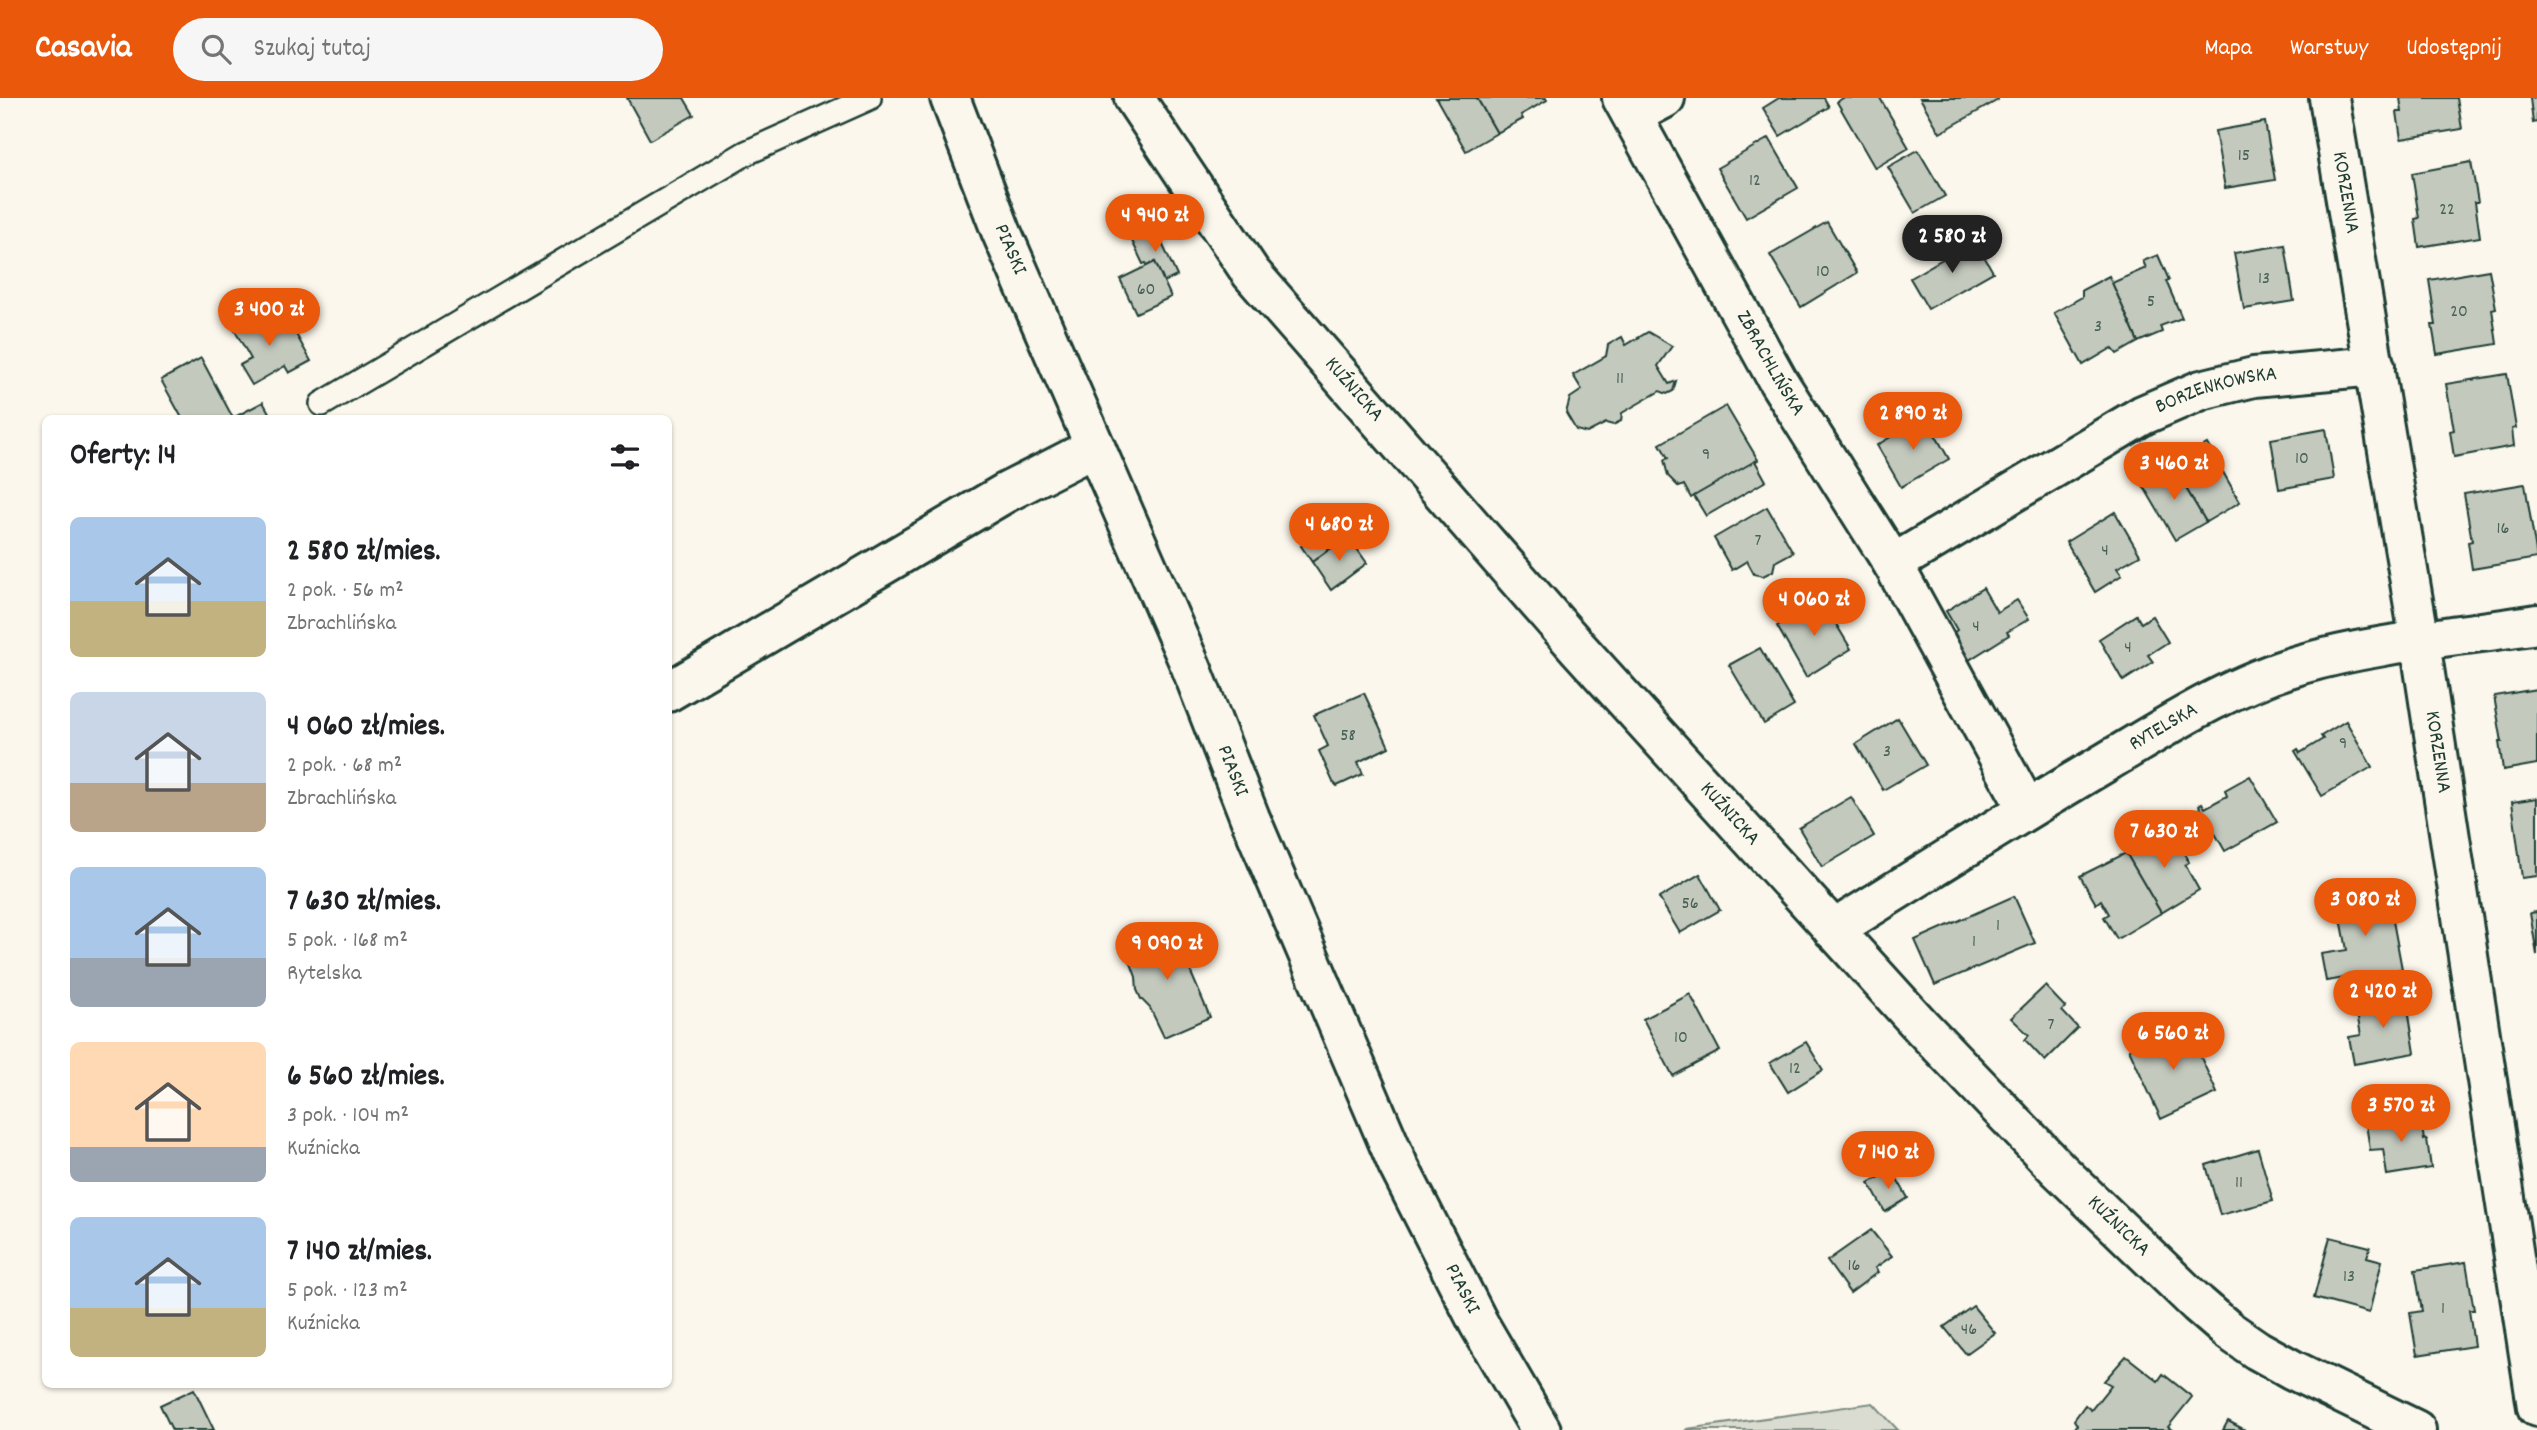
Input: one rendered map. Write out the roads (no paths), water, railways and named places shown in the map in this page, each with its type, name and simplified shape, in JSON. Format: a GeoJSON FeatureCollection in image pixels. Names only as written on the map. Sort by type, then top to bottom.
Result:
{"type":"FeatureCollection","features":[{"type":"Feature","properties":{"kind":"street","name":"PIASKI"},"geometry":{"type":"LineString","coordinates":[[950,98],[1001,231],[1191,667],[1250,818],[1398,1165],[1479,1324],[1541,1430]]}},
{"type":"Feature","properties":{"kind":"street","name":"KUŹNICKA"},"geometry":{"type":"LineString","coordinates":[[1134,98],[1251,273],[1578,648],[1922,1027],[2059,1170],[2208,1313],[2269,1357],[2416,1430]]}},
{"type":"Feature","properties":{"kind":"street","name":"KORZENNA"},"geometry":{"type":"LineString","coordinates":[[2329,98],[2420,642],[2537,1407]]}},
{"type":"Feature","properties":{"kind":"street","name":"ZBRACHLIŃSKA"},"geometry":{"type":"LineString","coordinates":[[1640,104],[1778,381],[1893,564],[2027,809]]}},
{"type":"Feature","properties":{"kind":"street","name":"BORZENKOWSKA"},"geometry":{"type":"LineString","coordinates":[[1893,564],[2143,415],[2201,390],[2254,377],[2375,366]]}},
{"type":"Feature","properties":{"kind":"street"},"geometry":{"type":"LineString","coordinates":[[672,690],[1005,493],[1095,447]]}},
{"type":"Feature","properties":{"kind":"street","name":"RYTELSKA"},"geometry":{"type":"LineString","coordinates":[[1833,930],[2027,809],[2202,705],[2255,681],[2303,664],[2420,642],[2537,625]]}},
{"type":"Feature","properties":{"kind":"lane"},"geometry":{"type":"LineString","coordinates":[[322,404],[746,153],[869,98]]}}]}
